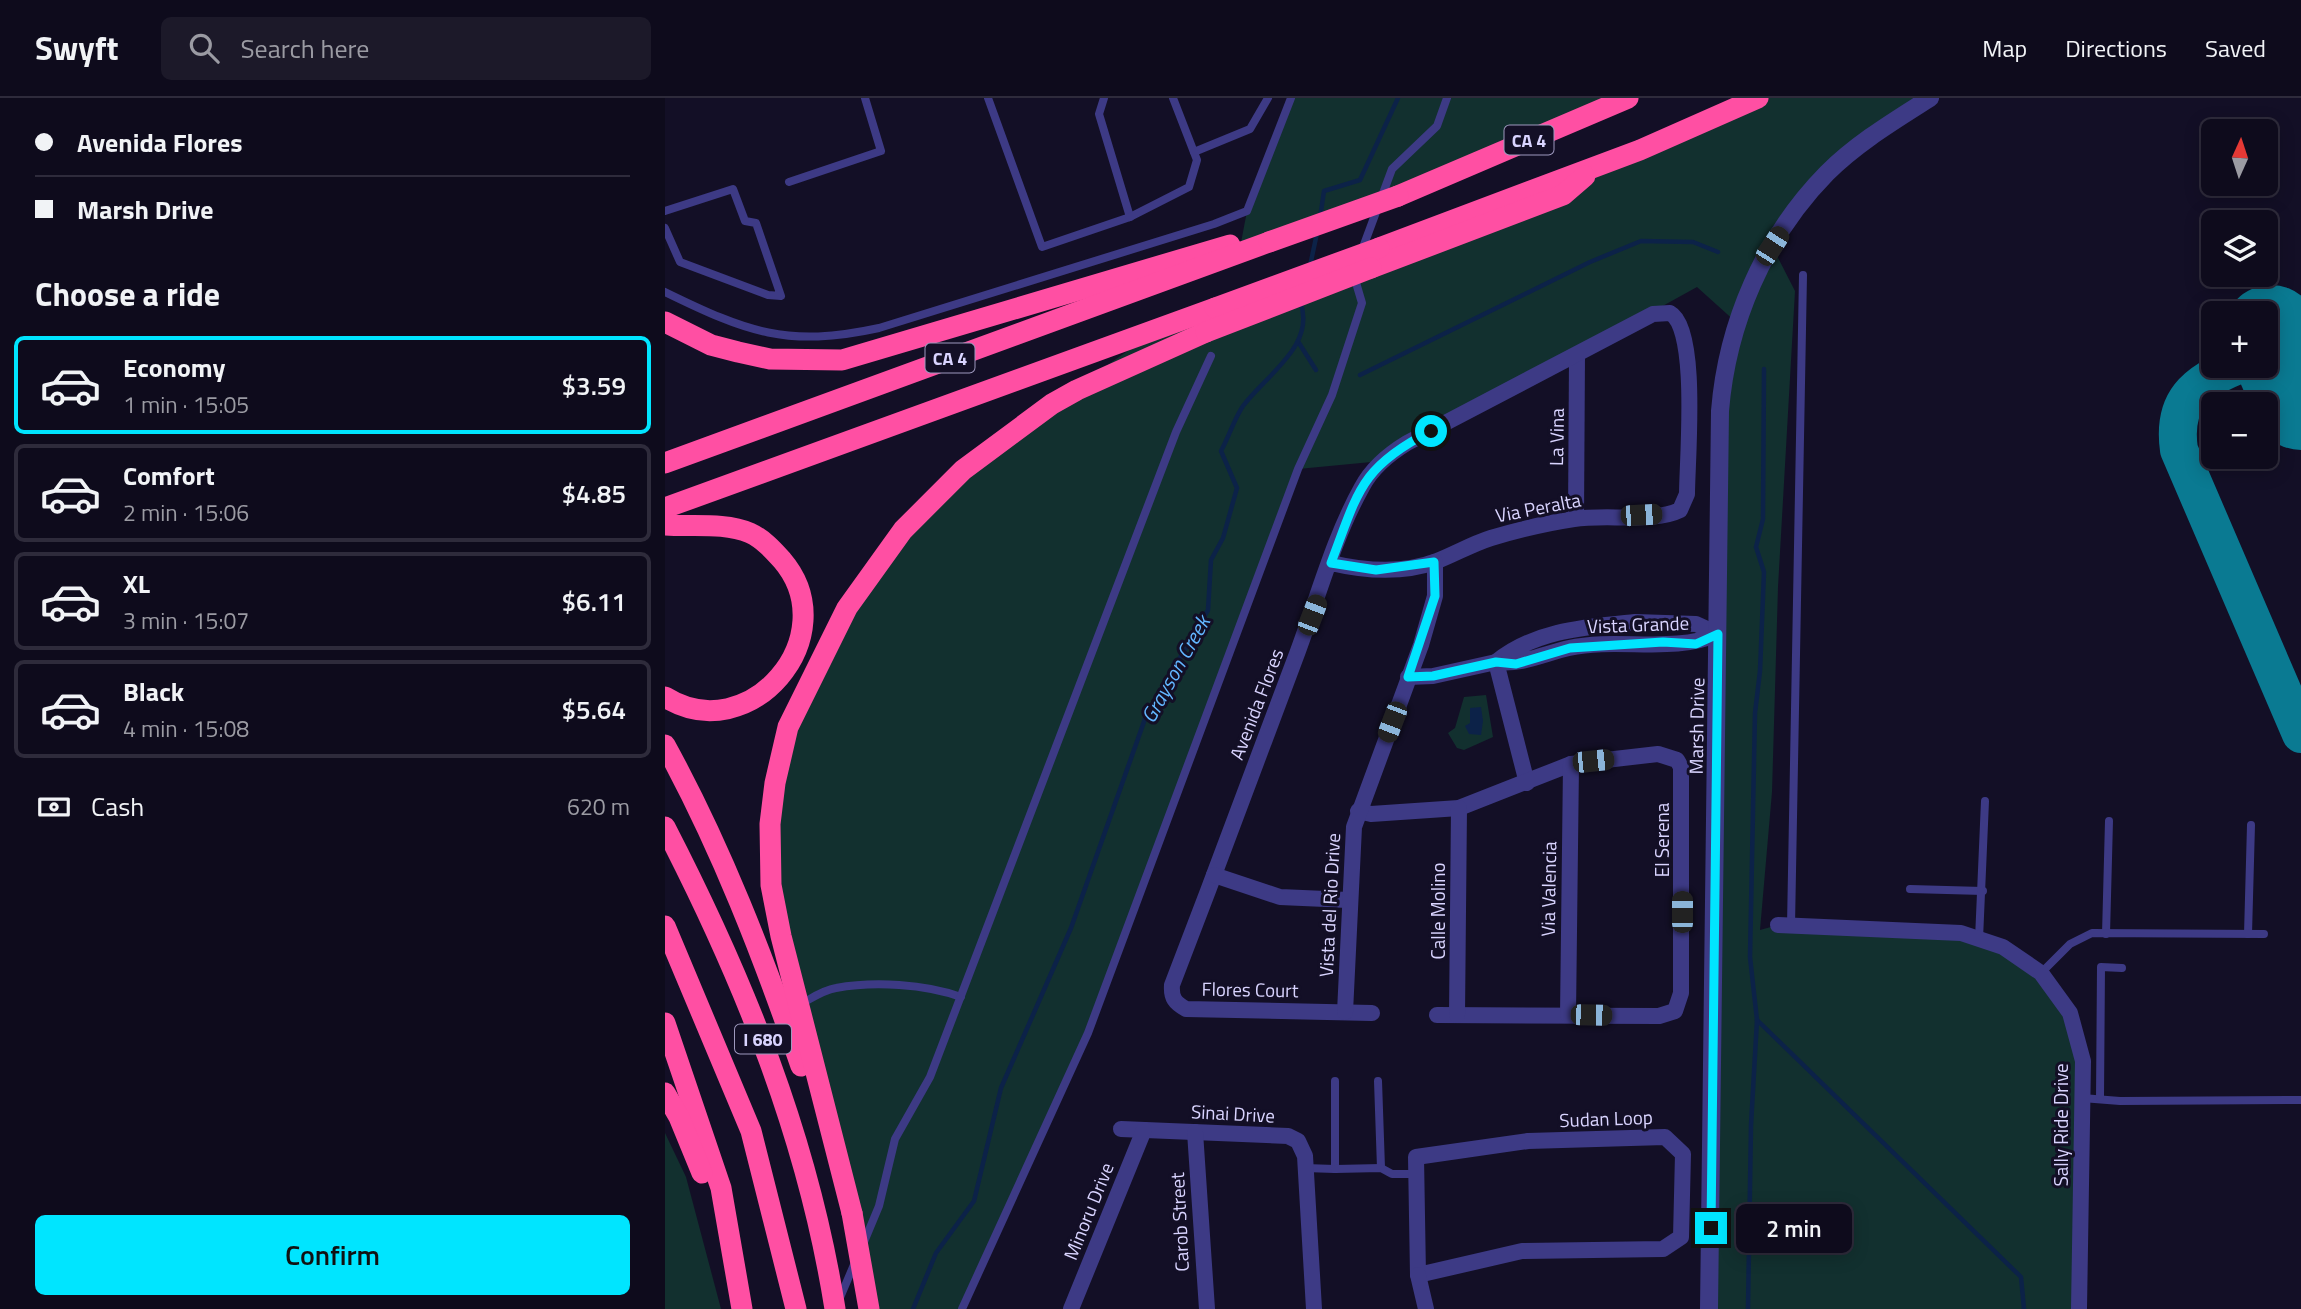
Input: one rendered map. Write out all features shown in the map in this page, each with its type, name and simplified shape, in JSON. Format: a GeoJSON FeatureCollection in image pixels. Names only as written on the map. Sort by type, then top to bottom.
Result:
{"type":"FeatureCollection","features":[{"type":"Feature","properties":{"kind":"highway","name":"CA 4"},"geometry":{"type":"LineString","coordinates":[[665,463],[1237,250],[1269,242],[1398,196],[1628,98]]}},
{"type":"Feature","properties":{"kind":"highway","name":"CA 4"},"geometry":{"type":"LineString","coordinates":[[665,508],[1215,308],[1375,258],[1758,98]]}},
{"type":"Feature","properties":{"kind":"highway"},"geometry":{"type":"LineString","coordinates":[[665,322],[711,345],[770,359],[842,359],[878,351],[1223,245],[1237,250]]}},
{"type":"Feature","properties":{"kind":"highway"},"geometry":{"type":"LineString","coordinates":[[869,1309],[852,1213],[791,1009],[771,885],[770,824],[775,783],[788,727],[847,608],[904,530],[963,470],[998,442],[1077,390],[1375,258]]}},
{"type":"Feature","properties":{"kind":"highway"},"geometry":{"type":"LineString","coordinates":[[665,525],[718,527],[749,532],[772,548],[793,573],[802,601],[803,627],[797,652],[785,672],[767,691],[741,706],[707,712],[681,707],[665,697]]}},
{"type":"Feature","properties":{"kind":"highway"},"geometry":{"type":"LineString","coordinates":[[665,745],[703,815],[791,1009]]}},
{"type":"Feature","properties":{"kind":"highway","name":"I 680"},"geometry":{"type":"LineString","coordinates":[[665,827],[706,906],[763,1038],[810,1182],[835,1309]]}},
{"type":"Feature","properties":{"kind":"highway","name":"I 680"},"geometry":{"type":"LineString","coordinates":[[665,926],[751,1131],[796,1309]]}},
{"type":"Feature","properties":{"kind":"highway"},"geometry":{"type":"LineString","coordinates":[[665,1023],[721,1188],[742,1309]]}},
{"type":"Feature","properties":{"kind":"highway"},"geometry":{"type":"LineString","coordinates":[[665,1093],[701,1168],[736,1275]]}},
{"type":"Feature","properties":{"kind":"street","name":"Marsh Drive"},"geometry":{"type":"LineString","coordinates":[[1709,1309],[1720,411],[1723,373],[1752,285],[1796,208],[1828,173],[1867,140],[1930,98]]}},
{"type":"Feature","properties":{"kind":"street","name":"Avenida Flores"},"geometry":{"type":"LineString","coordinates":[[1174,999],[1173,985],[1331,563],[1363,485],[1393,452],[1653,314],[1670,313]]}},
{"type":"Feature","properties":{"kind":"street","name":"Via Peralta"},"geometry":{"type":"LineString","coordinates":[[1331,563],[1376,570],[1434,562],[1490,538],[1576,518],[1674,513],[1686,503],[1688,361],[1682,324],[1670,313]]}},
{"type":"Feature","properties":{"kind":"street","name":"La Vina"},"geometry":{"type":"LineString","coordinates":[[1576,518],[1577,356]]}},
{"type":"Feature","properties":{"kind":"street","name":"Vista del Rio Drive"},"geometry":{"type":"LineString","coordinates":[[1345,1012],[1351,843],[1358,811],[1435,596],[1434,562]]}},
{"type":"Feature","properties":{"kind":"street","name":"Vista Grande"},"geometry":{"type":"LineString","coordinates":[[1408,677],[1433,676],[1496,662],[1516,645],[1578,628],[1635,622],[1696,624],[1718,634]]}},
{"type":"Feature","properties":{"kind":"street"},"geometry":{"type":"LineString","coordinates":[[1496,662],[1527,783]]}},
{"type":"Feature","properties":{"kind":"street","name":"El Serena"},"geometry":{"type":"LineString","coordinates":[[1358,811],[1371,814],[1459,808],[1571,764],[1658,754],[1677,760],[1681,767],[1681,993],[1675,1011],[1669,1015],[1437,1015]]}},
{"type":"Feature","properties":{"kind":"street","name":"Via Valencia"},"geometry":{"type":"LineString","coordinates":[[1568,1015],[1571,764]]}},
{"type":"Feature","properties":{"kind":"street","name":"Calle Molino"},"geometry":{"type":"LineString","coordinates":[[1458,1015],[1459,808]]}},
{"type":"Feature","properties":{"kind":"street"},"geometry":{"type":"LineString","coordinates":[[1214,875],[1280,897],[1348,900]]}},
{"type":"Feature","properties":{"kind":"street","name":"Sally Ride Drive"},"geometry":{"type":"LineString","coordinates":[[1784,925],[1961,933],[2003,947],[2041,973],[2070,1013],[2083,1061],[2079,1309]]}},
{"type":"Feature","properties":{"kind":"street","name":"Flores Court"},"geometry":{"type":"LineString","coordinates":[[1174,999],[1186,1009],[1372,1013]]}},
{"type":"Feature","properties":{"kind":"street","name":"Sinai Drive"},"geometry":{"type":"LineString","coordinates":[[1121,1129],[1288,1136],[1298,1141],[1302,1148],[1305,1168],[1314,1309]]}},
{"type":"Feature","properties":{"kind":"street","name":"Minoru Drive"},"geometry":{"type":"LineString","coordinates":[[1071,1309],[1145,1130]]}},
{"type":"Feature","properties":{"kind":"street","name":"Carob Street"},"geometry":{"type":"LineString","coordinates":[[1195,1132],[1207,1309]]}},
{"type":"Feature","properties":{"kind":"street","name":"Sudan Loop"},"geometry":{"type":"LineString","coordinates":[[1416,1174],[1416,1157],[1528,1141],[1665,1137],[1683,1154],[1681,1237],[1663,1249],[1522,1251],[1418,1275]]}},
{"type":"Feature","properties":{"kind":"street"},"geometry":{"type":"LineString","coordinates":[[1416,1174],[1418,1275],[1426,1309]]}},
{"type":"Feature","properties":{"kind":"lane"},"geometry":{"type":"LineString","coordinates":[[789,182],[881,151],[865,98]]}},
{"type":"Feature","properties":{"kind":"lane"},"geometry":{"type":"LineString","coordinates":[[988,98],[1042,247],[1131,217],[1189,187],[1197,160],[1173,98]]}},
{"type":"Feature","properties":{"kind":"lane"},"geometry":{"type":"LineString","coordinates":[[1104,98],[1099,114],[1131,217]]}},
{"type":"Feature","properties":{"kind":"lane"},"geometry":{"type":"LineString","coordinates":[[1194,152],[1250,129],[1268,98]]}},
{"type":"Feature","properties":{"kind":"lane"},"geometry":{"type":"LineString","coordinates":[[665,292],[744,329],[776,336],[811,339],[879,328],[1214,224],[1247,211],[1291,98]]}},
{"type":"Feature","properties":{"kind":"lane"},"geometry":{"type":"LineString","coordinates":[[962,1309],[1087,1033],[1298,469],[1332,395],[1362,303],[1353,275],[1392,169],[1437,126],[1447,98]]}},
{"type":"Feature","properties":{"kind":"lane"},"geometry":{"type":"LineString","coordinates":[[665,211],[733,188],[745,221],[756,223],[781,296],[768,295],[680,262],[665,228]]}},
{"type":"Feature","properties":{"kind":"lane"},"geometry":{"type":"LineString","coordinates":[[1784,925],[1803,275]]}},
{"type":"Feature","properties":{"kind":"lane"},"geometry":{"type":"LineString","coordinates":[[835,1309],[879,1206],[895,1139],[930,1077],[1171,445],[1210,356]]}},
{"type":"Feature","properties":{"kind":"lane"},"geometry":{"type":"LineString","coordinates":[[1979,939],[1985,802]]}},
{"type":"Feature","properties":{"kind":"lane"},"geometry":{"type":"LineString","coordinates":[[2106,934],[2109,821]]}},
{"type":"Feature","properties":{"kind":"lane"},"geometry":{"type":"LineString","coordinates":[[2248,934],[2251,825]]}},
{"type":"Feature","properties":{"kind":"lane"},"geometry":{"type":"LineString","coordinates":[[1910,889],[1983,891]]}},
{"type":"Feature","properties":{"kind":"lane"},"geometry":{"type":"LineString","coordinates":[[2041,973],[2070,944],[2092,933],[2264,934]]}},
{"type":"Feature","properties":{"kind":"lane"},"geometry":{"type":"LineString","coordinates":[[2099,1098],[2101,967],[2122,968]]}},
{"type":"Feature","properties":{"kind":"lane"},"geometry":{"type":"LineString","coordinates":[[791,1009],[837,988],[914,987],[943,990],[961,997]]}},
{"type":"Feature","properties":{"kind":"lane"},"geometry":{"type":"LineString","coordinates":[[1335,1081],[1335,1169]]}},
{"type":"Feature","properties":{"kind":"lane"},"geometry":{"type":"LineString","coordinates":[[1378,1081],[1381,1168]]}},
{"type":"Feature","properties":{"kind":"lane"},"geometry":{"type":"LineString","coordinates":[[2083,1098],[2120,1101],[2301,1100]]}},
{"type":"Feature","properties":{"kind":"lane"},"geometry":{"type":"LineString","coordinates":[[1305,1168],[1381,1168],[1392,1174],[1416,1174]]}},
{"type":"Feature","properties":{"kind":"green space"},"geometry":{"type":"Polygon","coordinates":[[[1291,98],[1629,98],[1239,253],[1247,211],[1291,98]]]}},
{"type":"Feature","properties":{"kind":"green space"},"geometry":{"type":"Polygon","coordinates":[[[1751,98],[1930,98],[1867,140],[1772,246],[1795,291],[1778,587],[1772,792],[1760,930],[1778,925],[1961,933],[2041,973],[2070,1013],[2083,1061],[2079,1309],[1710,1309],[1720,411],[1737,323],[1697,287],[1382,461],[1298,469],[1088,1033],[962,1309],[869,1309],[771,885],[788,727],[880,561],[998,442],[1156,331],[1751,98]]]}},
{"type":"Feature","properties":{"kind":"green space"},"geometry":{"type":"Polygon","coordinates":[[[1486,695],[1493,737],[1464,750],[1457,748],[1448,733],[1455,728],[1464,697],[1486,695]]]}},
{"type":"Feature","properties":{"kind":"green space"},"geometry":{"type":"Polygon","coordinates":[[[665,1133],[686,1177],[721,1309],[665,1309],[665,1133]]]}},
{"type":"Feature","properties":{"kind":"water"},"geometry":{"type":"Polygon","coordinates":[[[1481,707],[1481,735],[1469,734],[1465,726],[1470,723],[1470,708],[1481,707]]]}},
{"type":"Feature","properties":{"kind":"waterway","name":"Grayson Creek"},"geometry":{"type":"LineString","coordinates":[[1320,218],[1324,191],[1360,180],[1398,98]]}},
{"type":"Feature","properties":{"kind":"waterway","name":"Grayson Creek"},"geometry":{"type":"LineString","coordinates":[[1310,266],[1317,233]]}},
{"type":"Feature","properties":{"kind":"waterway"},"geometry":{"type":"LineString","coordinates":[[1360,375],[1590,262],[1641,241],[1693,242],[1718,252]]}},
{"type":"Feature","properties":{"kind":"waterway","name":"Grayson Creek"},"geometry":{"type":"LineString","coordinates":[[913,1309],[936,1253],[974,1201],[1001,1088],[1071,928],[1146,716],[1208,610],[1211,560],[1223,538],[1237,488],[1221,451],[1243,406],[1276,371],[1295,345],[1301,332],[1303,317],[1300,301]]}},
{"type":"Feature","properties":{"kind":"waterway"},"geometry":{"type":"LineString","coordinates":[[1299,343],[1316,370]]}},
{"type":"Feature","properties":{"kind":"waterway"},"geometry":{"type":"LineString","coordinates":[[1748,1309],[1751,1125],[1757,1020],[1750,957],[1755,713],[1760,671],[1764,572],[1756,547],[1763,519],[1764,369]]}},
{"type":"Feature","properties":{"kind":"waterway"},"geometry":{"type":"LineString","coordinates":[[1757,1020],[2021,1277],[2024,1309]]}},
{"type":"Feature","properties":{"kind":"taxiway"},"geometry":{"type":"LineString","coordinates":[[2278,348],[2301,338]]}},
{"type":"Feature","properties":{"kind":"taxiway"},"geometry":{"type":"LineString","coordinates":[[2211,378],[2189,396],[2183,406],[2179,419],[2179,450],[2301,734]]}},
{"type":"Feature","properties":{"kind":"runway"},"geometry":{"type":"LineString","coordinates":[[2278,349],[2301,402]]}},
{"type":"Feature","properties":{"kind":"route"},"geometry":{"type":"LineString","coordinates":[[1431,431],[1393,452],[1374,470],[1354,503],[1331,563],[1376,570],[1434,562],[1435,596],[1421,645],[1408,677],[1433,676],[1496,662],[1516,664],[1570,648],[1614,643],[1696,644],[1718,634],[1711,1228]]}}]}
